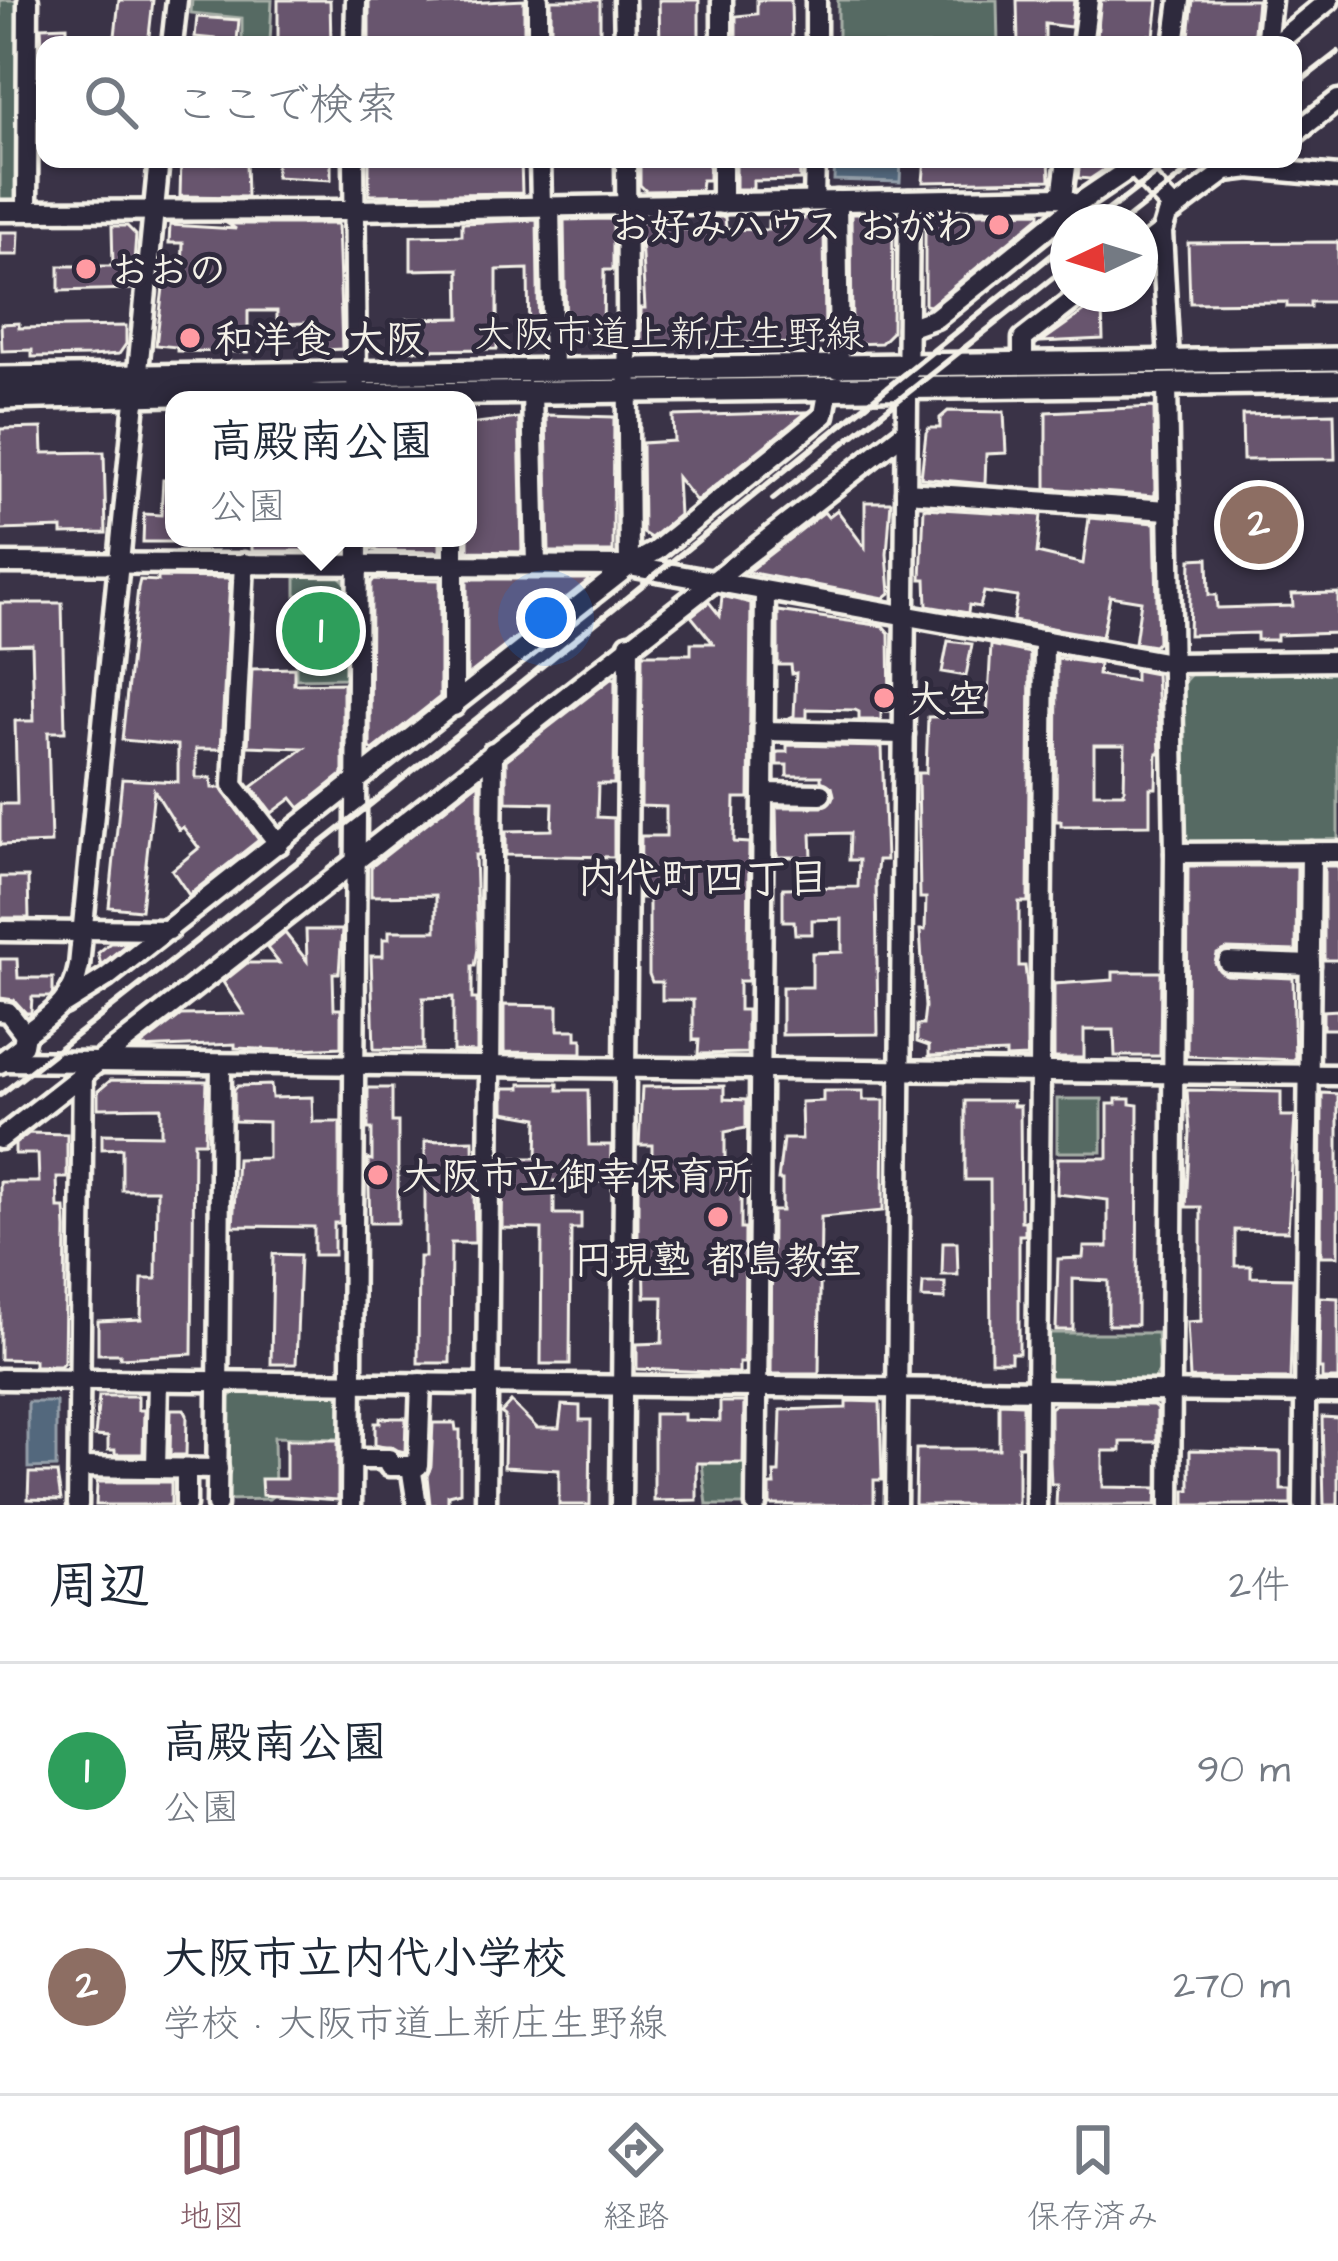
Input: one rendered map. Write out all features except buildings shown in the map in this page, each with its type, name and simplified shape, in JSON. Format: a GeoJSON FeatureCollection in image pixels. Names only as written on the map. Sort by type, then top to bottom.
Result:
{"type":"FeatureCollection","features":[{"type":"Feature","properties":{"kind":"main road","name":"大阪市道上新庄生野線"},"geometry":{"type":"LineString","coordinates":[[477,395],[627,379],[1168,372],[1338,358]]}},
{"type":"Feature","properties":{"kind":"main road","name":"大阪市道上新庄生野線"},"geometry":{"type":"LineString","coordinates":[[907,376],[1023,363],[1338,382]]}},
{"type":"Feature","properties":{"kind":"main road","name":"大阪市道上新庄生野線"},"geometry":{"type":"LineString","coordinates":[[356,388],[553,369],[627,379]]}},
{"type":"Feature","properties":{"kind":"main road","name":"大阪市道上新庄生野線"},"geometry":{"type":"LineString","coordinates":[[0,379],[392,391]]}},
{"type":"Feature","properties":{"kind":"main road","name":"大阪市道上新庄生野線"},"geometry":{"type":"LineString","coordinates":[[0,398],[138,385]]}},
{"type":"Feature","properties":{"kind":"street"},"geometry":{"type":"LineString","coordinates":[[27,210],[28,0]]}},
{"type":"Feature","properties":{"kind":"street"},"geometry":{"type":"LineString","coordinates":[[173,36],[177,0]]}},
{"type":"Feature","properties":{"kind":"street"},"geometry":{"type":"LineString","coordinates":[[355,36],[356,0]]}},
{"type":"Feature","properties":{"kind":"street"},"geometry":{"type":"LineString","coordinates":[[538,0],[538,36]]}},
{"type":"Feature","properties":{"kind":"street"},"geometry":{"type":"LineString","coordinates":[[624,0],[625,36]]}},
{"type":"Feature","properties":{"kind":"street"},"geometry":{"type":"LineString","coordinates":[[722,0],[722,36]]}},
{"type":"Feature","properties":{"kind":"street"},"geometry":{"type":"LineString","coordinates":[[816,0],[816,36]]}},
{"type":"Feature","properties":{"kind":"street"},"geometry":{"type":"LineString","coordinates":[[1083,36],[1088,0]]}},
{"type":"Feature","properties":{"kind":"street"},"geometry":{"type":"LineString","coordinates":[[1175,36],[1180,0]]}},
{"type":"Feature","properties":{"kind":"street"},"geometry":{"type":"LineString","coordinates":[[1270,36],[1271,0]]}},
{"type":"Feature","properties":{"kind":"street"},"geometry":{"type":"LineString","coordinates":[[1282,36],[1329,0]]}},
{"type":"Feature","properties":{"kind":"street"},"geometry":{"type":"LineString","coordinates":[[1302,128],[1338,100]]}},
{"type":"Feature","properties":{"kind":"street"},"geometry":{"type":"LineString","coordinates":[[64,1004],[77,978],[158,168]]}},
{"type":"Feature","properties":{"kind":"street"},"geometry":{"type":"LineString","coordinates":[[354,168],[356,388]]}},
{"type":"Feature","properties":{"kind":"street"},"geometry":{"type":"LineString","coordinates":[[541,168],[553,369]]}},
{"type":"Feature","properties":{"kind":"street"},"geometry":{"type":"LineString","coordinates":[[626,168],[629,566]]}},
{"type":"Feature","properties":{"kind":"street"},"geometry":{"type":"LineString","coordinates":[[722,168],[722,204]]}},
{"type":"Feature","properties":{"kind":"street"},"geometry":{"type":"LineString","coordinates":[[814,168],[814,201]]}},
{"type":"Feature","properties":{"kind":"street"},"geometry":{"type":"LineString","coordinates":[[1067,168],[1069,201]]}},
{"type":"Feature","properties":{"kind":"street"},"geometry":{"type":"LineString","coordinates":[[908,328],[936,318],[1069,201],[1129,168]]}},
{"type":"Feature","properties":{"kind":"street"},"geometry":{"type":"LineString","coordinates":[[1142,168],[1174,209]]}},
{"type":"Feature","properties":{"kind":"street"},"geometry":{"type":"LineString","coordinates":[[1170,1505],[1175,853],[1162,232],[1167,214],[1220,173],[1240,168]]}},
{"type":"Feature","properties":{"kind":"street"},"geometry":{"type":"LineString","coordinates":[[1283,168],[1338,176]]}},
{"type":"Feature","properties":{"kind":"street"},"geometry":{"type":"LineString","coordinates":[[896,1505],[909,200]]}},
{"type":"Feature","properties":{"kind":"street"},"geometry":{"type":"LineString","coordinates":[[0,1062],[23,1045],[25,1034],[169,930],[824,415],[834,378],[837,201]]}},
{"type":"Feature","properties":{"kind":"street"},"geometry":{"type":"LineString","coordinates":[[0,211],[1069,201]]}},
{"type":"Feature","properties":{"kind":"street"},"geometry":{"type":"LineString","coordinates":[[1158,235],[1162,232]]}},
{"type":"Feature","properties":{"kind":"street"},"geometry":{"type":"LineString","coordinates":[[1023,363],[1023,339],[1058,312]]}},
{"type":"Feature","properties":{"kind":"street"},"geometry":{"type":"LineString","coordinates":[[532,392],[536,565]]}},
{"type":"Feature","properties":{"kind":"street"},"geometry":{"type":"LineString","coordinates":[[0,1138],[907,430]]}},
{"type":"Feature","properties":{"kind":"street"},"geometry":{"type":"LineString","coordinates":[[906,492],[1168,510]]}},
{"type":"Feature","properties":{"kind":"street"},"geometry":{"type":"LineString","coordinates":[[351,1505],[358,547]]}},
{"type":"Feature","properties":{"kind":"street"},"geometry":{"type":"LineString","coordinates":[[454,547],[454,706]]}},
{"type":"Feature","properties":{"kind":"street"},"geometry":{"type":"LineString","coordinates":[[0,563],[629,566],[1170,663],[1338,661]]}},
{"type":"Feature","properties":{"kind":"street"},"geometry":{"type":"LineString","coordinates":[[244,563],[233,785],[279,844]]}},
{"type":"Feature","properties":{"kind":"street"},"geometry":{"type":"LineString","coordinates":[[756,1505],[765,591]]}},
{"type":"Feature","properties":{"kind":"street"},"geometry":{"type":"LineString","coordinates":[[1036,1505],[1043,640]]}},
{"type":"Feature","properties":{"kind":"street"},"geometry":{"type":"LineString","coordinates":[[621,1505],[629,644]]}},
{"type":"Feature","properties":{"kind":"street"},"geometry":{"type":"LineString","coordinates":[[764,731],[904,734]]}},
{"type":"Feature","properties":{"kind":"street"},"geometry":{"type":"LineString","coordinates":[[487,1505],[493,752]]}},
{"type":"Feature","properties":{"kind":"street"},"geometry":{"type":"LineString","coordinates":[[763,794],[821,794]]}},
{"type":"Feature","properties":{"kind":"street"},"geometry":{"type":"LineString","coordinates":[[1304,1505],[1311,852]]}},
{"type":"Feature","properties":{"kind":"street"},"geometry":{"type":"LineString","coordinates":[[1175,853],[1338,852]]}},
{"type":"Feature","properties":{"kind":"street"},"geometry":{"type":"LineString","coordinates":[[0,931],[169,930]]}},
{"type":"Feature","properties":{"kind":"street"},"geometry":{"type":"LineString","coordinates":[[1228,962],[1310,965]]}},
{"type":"Feature","properties":{"kind":"street"},"geometry":{"type":"LineString","coordinates":[[0,1011],[8,1012],[25,1034]]}},
{"type":"Feature","properties":{"kind":"street"},"geometry":{"type":"LineString","coordinates":[[0,1062],[1338,1075]]}},
{"type":"Feature","properties":{"kind":"street"},"geometry":{"type":"LineString","coordinates":[[217,1505],[221,1064]]}},
{"type":"Feature","properties":{"kind":"street"},"geometry":{"type":"LineString","coordinates":[[78,1505],[87,1066]]}},
{"type":"Feature","properties":{"kind":"street"},"geometry":{"type":"LineString","coordinates":[[0,1379],[1338,1393]]}},
{"type":"Feature","properties":{"kind":"street"},"geometry":{"type":"LineString","coordinates":[[156,1468],[158,1381]]}},
{"type":"Feature","properties":{"kind":"street"},"geometry":{"type":"LineString","coordinates":[[352,1459],[389,1459],[389,1466],[418,1466],[421,1383]]}},
{"type":"Feature","properties":{"kind":"street"},"geometry":{"type":"LineString","coordinates":[[411,1466],[417,1505]]}},
{"type":"Feature","properties":{"kind":"street"},"geometry":{"type":"LineString","coordinates":[[79,1467],[218,1469]]}},
{"type":"Feature","properties":{"kind":"street"},"geometry":{"type":"LineString","coordinates":[[186,1468],[186,1505]]}},
{"type":"Feature","properties":{"kind":"green space"},"geometry":{"type":"Polygon","coordinates":[[[0,0],[21,0],[17,202],[0,202],[0,0]]]}},
{"type":"Feature","properties":{"kind":"green space"},"geometry":{"type":"Polygon","coordinates":[[[192,0],[272,0],[270,36],[242,36],[242,18],[191,13],[192,0]]]}},
{"type":"Feature","properties":{"kind":"green space"},"geometry":{"type":"Polygon","coordinates":[[[838,0],[997,0],[998,36],[838,36],[838,0]]]}},
{"type":"Feature","properties":{"kind":"green space"},"geometry":{"type":"Polygon","coordinates":[[[296,574],[338,575],[346,583],[347,678],[296,679],[296,574]]]}},
{"type":"Feature","properties":{"kind":"green space"},"geometry":{"type":"Polygon","coordinates":[[[1338,672],[1338,844],[1191,845],[1184,837],[1183,683],[1191,674],[1338,672]]]}},
{"type":"Feature","properties":{"kind":"green space"},"geometry":{"type":"Polygon","coordinates":[[[1057,1099],[1102,1099],[1102,1152],[1057,1152],[1057,1099]]]}},
{"type":"Feature","properties":{"kind":"green space"},"geometry":{"type":"Polygon","coordinates":[[[1049,1333],[1157,1333],[1160,1371],[1154,1379],[1052,1379],[1049,1333]]]}},
{"type":"Feature","properties":{"kind":"green space"},"geometry":{"type":"Polygon","coordinates":[[[234,1393],[334,1393],[342,1400],[342,1439],[274,1437],[275,1494],[269,1499],[225,1500],[226,1400],[234,1393]]]}},
{"type":"Feature","properties":{"kind":"green space"},"geometry":{"type":"Polygon","coordinates":[[[702,1463],[746,1463],[746,1505],[707,1505],[702,1463]]]}},
{"type":"Feature","properties":{"kind":"water"},"geometry":{"type":"Polygon","coordinates":[[[835,168],[901,168],[900,182],[834,180],[835,168]]]}},
{"type":"Feature","properties":{"kind":"water"},"geometry":{"type":"Polygon","coordinates":[[[28,1402],[56,1402],[56,1467],[28,1468],[28,1402]]]}},
{"type":"Feature","properties":{"kind":"railway"},"geometry":{"type":"LineString","coordinates":[[1302,80],[1338,52]]}},
{"type":"Feature","properties":{"kind":"railway"},"geometry":{"type":"LineString","coordinates":[[1116,204],[1163,168]]}},
{"type":"Feature","properties":{"kind":"railway"},"geometry":{"type":"LineString","coordinates":[[1146,204],[1192,168]]}},
{"type":"Feature","properties":{"kind":"railway"},"geometry":{"type":"LineString","coordinates":[[0,1095],[371,804],[1050,257]]}},
{"type":"Feature","properties":{"kind":"railway"},"geometry":{"type":"LineString","coordinates":[[773,499],[1050,280]]}},
{"type":"Feature","properties":{"kind":"place","name":"お好みハウス おがわ"},"geometry":{"type":"Point","coordinates":[999,225]}},
{"type":"Feature","properties":{"kind":"place","name":"おおの"},"geometry":{"type":"Point","coordinates":[86,269]}},
{"type":"Feature","properties":{"kind":"place","name":"和洋食 大阪"},"geometry":{"type":"Point","coordinates":[190,338]}},
{"type":"Feature","properties":{"kind":"place","name":"大阪市立内代小学校"},"geometry":{"type":"Point","coordinates":[1259,525]}},
{"type":"Feature","properties":{"kind":"place","name":"高殿南公園"},"geometry":{"type":"Point","coordinates":[321,631]}},
{"type":"Feature","properties":{"kind":"place","name":"大空"},"geometry":{"type":"Point","coordinates":[884,698]}},
{"type":"Feature","properties":{"kind":"place","name":"大阪市立御幸保育所"},"geometry":{"type":"Point","coordinates":[378,1175]}},
{"type":"Feature","properties":{"kind":"place","name":"円現塾 都島教室"},"geometry":{"type":"Point","coordinates":[718,1217]}},
{"type":"Feature","properties":{"kind":"district","name":"内代町四丁目"},"geometry":{"type":"Point","coordinates":[703,877]}}]}
